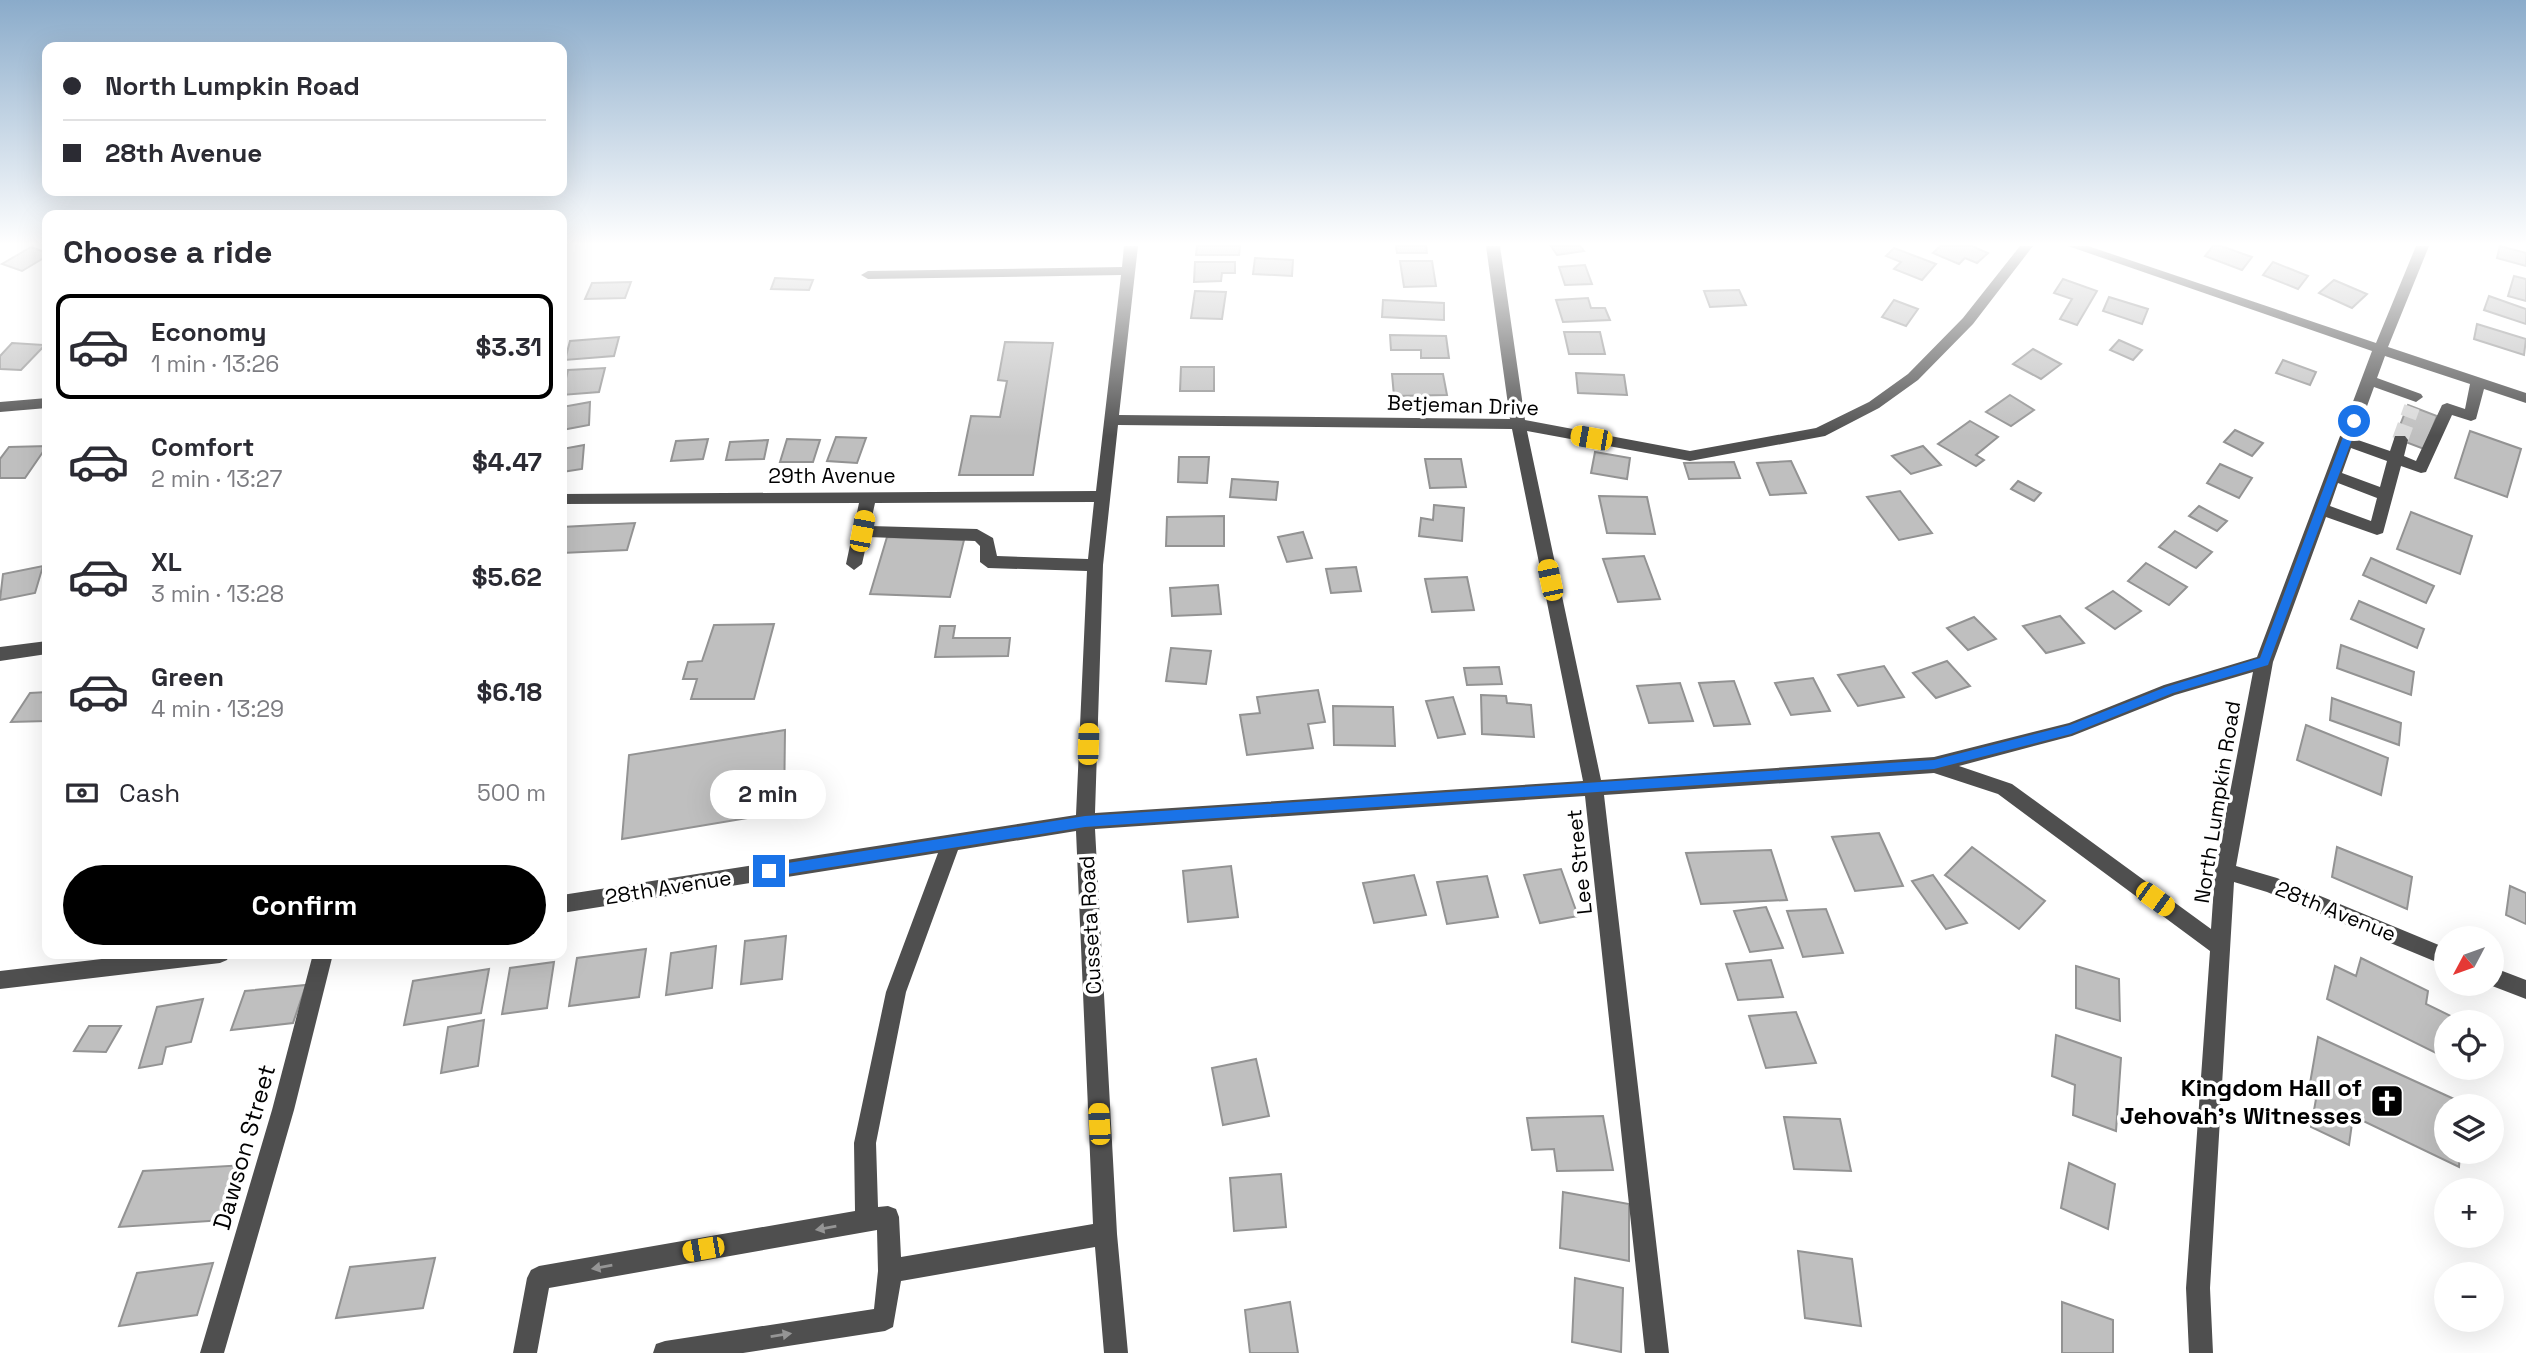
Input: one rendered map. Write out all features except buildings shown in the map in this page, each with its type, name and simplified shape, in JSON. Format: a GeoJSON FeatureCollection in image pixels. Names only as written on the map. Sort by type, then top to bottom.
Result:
{"type":"FeatureCollection","features":[{"type":"Feature","properties":{"kind":"street","name":"Cusseta Road"},"geometry":{"type":"LineString","coordinates":[[1116,1353],[1105,1234],[1085,822],[1095,565],[1124,309]]}},
{"type":"Feature","properties":{"kind":"street","name":"Lee Street"},"geometry":{"type":"LineString","coordinates":[[1502,309],[1518,424],[1594,789],[1657,1353]]}},
{"type":"Feature","properties":{"kind":"street","name":"Betjeman Drive"},"geometry":{"type":"LineString","coordinates":[[1112,420],[1518,424],[1690,456],[1820,432],[1874,405],[1913,377],[1977,309]]}},
{"type":"Feature","properties":{"kind":"street"},"geometry":{"type":"LineString","coordinates":[[2260,309],[2526,398]]}},
{"type":"Feature","properties":{"kind":"street","name":"North Lumpkin Road"},"geometry":{"type":"LineString","coordinates":[[2201,1353],[2199,1288],[2218,946],[2225,871],[2264,662],[2397,309]]}},
{"type":"Feature","properties":{"kind":"street"},"geometry":{"type":"LineString","coordinates":[[2369,380],[2471,416],[2478,382]]}},
{"type":"Feature","properties":{"kind":"street"},"geometry":{"type":"LineString","coordinates":[[0,407],[42,403]]}},
{"type":"Feature","properties":{"kind":"street"},"geometry":{"type":"LineString","coordinates":[[2346,441],[2421,468],[2428,403]]}},
{"type":"Feature","properties":{"kind":"street"},"geometry":{"type":"LineString","coordinates":[[2321,509],[2376,529],[2400,440]]}},
{"type":"Feature","properties":{"kind":"street"},"geometry":{"type":"LineString","coordinates":[[2333,475],[2386,495]]}},
{"type":"Feature","properties":{"kind":"street","name":"29th Avenue"},"geometry":{"type":"LineString","coordinates":[[567,499],[1103,496]]}},
{"type":"Feature","properties":{"kind":"street"},"geometry":{"type":"LineString","coordinates":[[854,564],[868,498]]}},
{"type":"Feature","properties":{"kind":"street"},"geometry":{"type":"LineString","coordinates":[[862,531],[977,535],[985,537],[989,544],[988,562],[1095,565]]}},
{"type":"Feature","properties":{"kind":"street"},"geometry":{"type":"LineString","coordinates":[[0,654],[42,649]]}},
{"type":"Feature","properties":{"kind":"street","name":"28th Avenue"},"geometry":{"type":"LineString","coordinates":[[567,903],[1085,822],[1934,765],[2071,729],[2170,690],[2264,662]]}},
{"type":"Feature","properties":{"kind":"street"},"geometry":{"type":"LineString","coordinates":[[1934,765],[2005,789],[2218,946]]}},
{"type":"Feature","properties":{"kind":"street"},"geometry":{"type":"LineString","coordinates":[[867,1221],[865,1143],[896,992],[951,843]]}},
{"type":"Feature","properties":{"kind":"street","name":"28th Avenue"},"geometry":{"type":"LineString","coordinates":[[2225,871],[2270,884],[2434,952]]}},
{"type":"Feature","properties":{"kind":"street"},"geometry":{"type":"LineString","coordinates":[[0,980],[178,959]]}},
{"type":"Feature","properties":{"kind":"street","name":"Dawson Street"},"geometry":{"type":"LineString","coordinates":[[212,1353],[284,1110],[322,959]]}},
{"type":"Feature","properties":{"kind":"street"},"geometry":{"type":"LineString","coordinates":[[2504,981],[2526,990]]}},
{"type":"Feature","properties":{"kind":"street"},"geometry":{"type":"LineString","coordinates":[[524,1353],[539,1278],[888,1217],[890,1271],[885,1320],[665,1353]]}},
{"type":"Feature","properties":{"kind":"street"},"geometry":{"type":"LineString","coordinates":[[890,1271],[1105,1234]]}},
{"type":"Feature","properties":{"kind":"tunnel"},"geometry":{"type":"LineString","coordinates":[[2400,440],[2412,407]]}},
{"type":"Feature","properties":{"kind":"place","name":"Kingdom Hall of Jehovah’s Witnesses"},"geometry":{"type":"Point","coordinates":[2387,1101]}},
{"type":"Feature","properties":{"kind":"route"},"geometry":{"type":"LineString","coordinates":[[769,871],[1085,822],[1934,765],[2071,729],[2170,690],[2264,662],[2354,421]]}}]}
